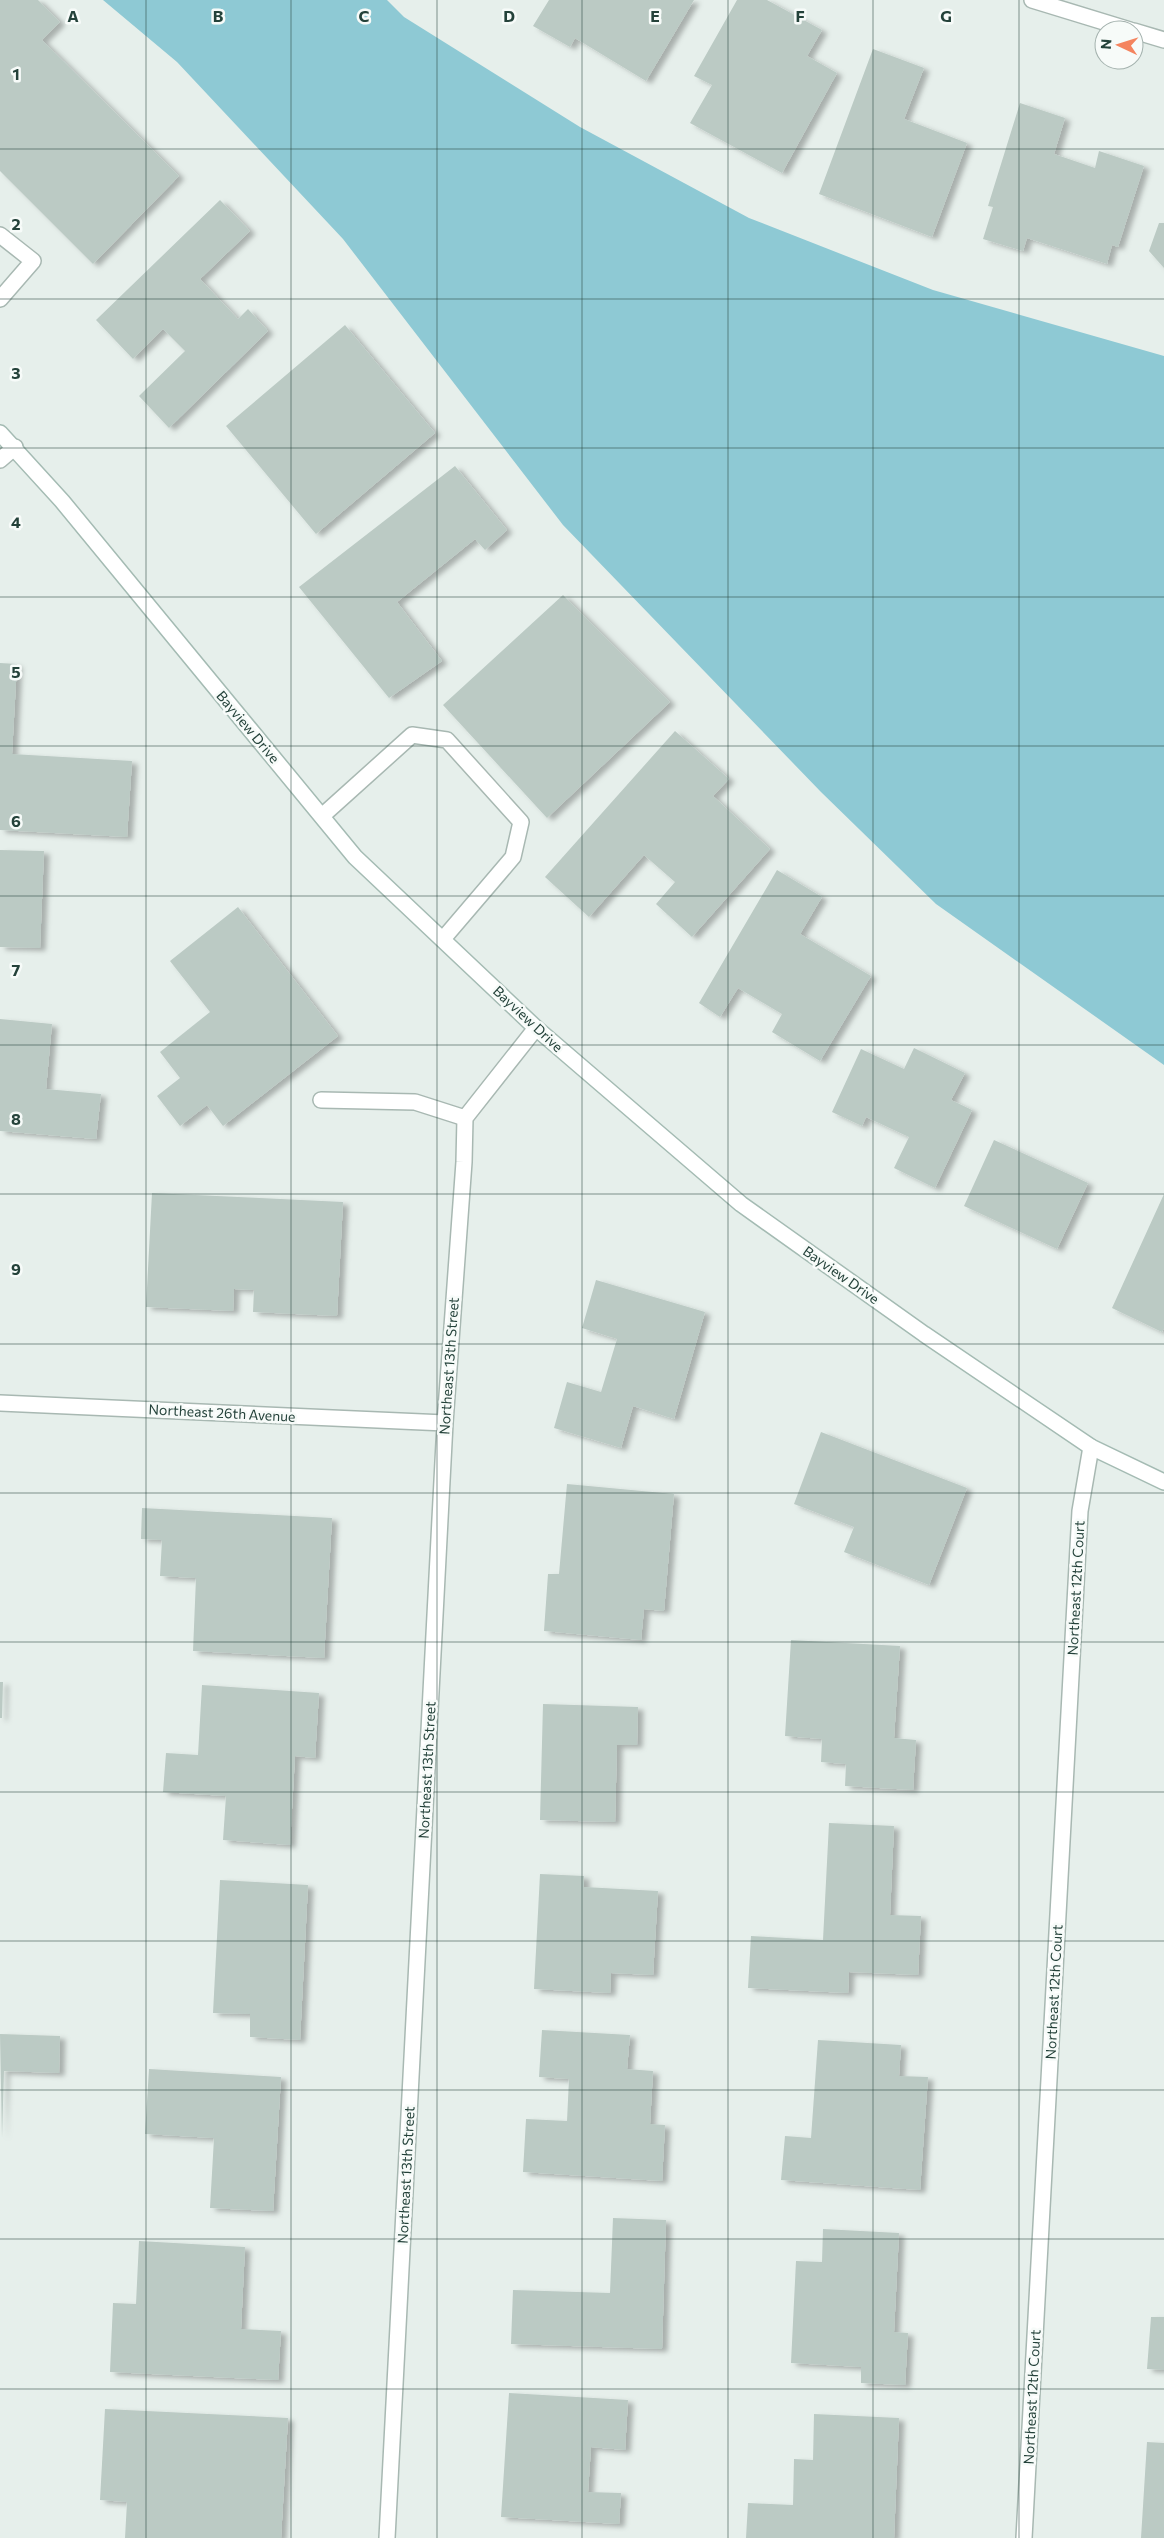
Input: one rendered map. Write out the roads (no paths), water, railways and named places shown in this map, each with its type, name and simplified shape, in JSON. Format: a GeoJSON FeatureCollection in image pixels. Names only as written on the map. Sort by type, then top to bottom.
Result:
{"type":"FeatureCollection","features":[{"type":"Feature","properties":{"kind":"street"},"geometry":{"type":"LineString","coordinates":[[1032,0],[1097,20]]}},
{"type":"Feature","properties":{"kind":"street"},"geometry":{"type":"LineString","coordinates":[[1144,34],[1164,40]]}},
{"type":"Feature","properties":{"kind":"street"},"geometry":{"type":"LineString","coordinates":[[0,235],[33,261],[0,299]]}},
{"type":"Feature","properties":{"kind":"street","name":"Bayview Drive"},"geometry":{"type":"LineString","coordinates":[[0,433],[15,447],[62,501],[355,856],[536,1028],[740,1204],[924,1334],[1091,1447],[1164,1482]]}},
{"type":"Feature","properties":{"kind":"street"},"geometry":{"type":"LineString","coordinates":[[0,460],[15,447]]}},
{"type":"Feature","properties":{"kind":"street"},"geometry":{"type":"LineString","coordinates":[[322,816],[412,735],[447,740],[521,822],[513,858],[443,939]]}},
{"type":"Feature","properties":{"kind":"street"},"geometry":{"type":"LineString","coordinates":[[322,1100],[415,1102],[465,1118],[536,1028]]}},
{"type":"Feature","properties":{"kind":"street","name":"Northeast 13th Street"},"geometry":{"type":"LineString","coordinates":[[387,2538],[445,1422],[463,1172],[465,1118]]}},
{"type":"Feature","properties":{"kind":"street","name":"Northeast 26th Avenue"},"geometry":{"type":"LineString","coordinates":[[0,1403],[445,1422]]}},
{"type":"Feature","properties":{"kind":"street","name":"Northeast 12th Court"},"geometry":{"type":"LineString","coordinates":[[1024,2538],[1080,1511],[1091,1447]]}},
{"type":"Feature","properties":{"kind":"water"},"geometry":{"type":"Polygon","coordinates":[[[103,0],[387,0],[404,17],[580,127],[749,218],[933,290],[1164,356],[1164,1065],[936,904],[821,792],[563,525],[343,239],[177,62],[103,0]]]}}]}
